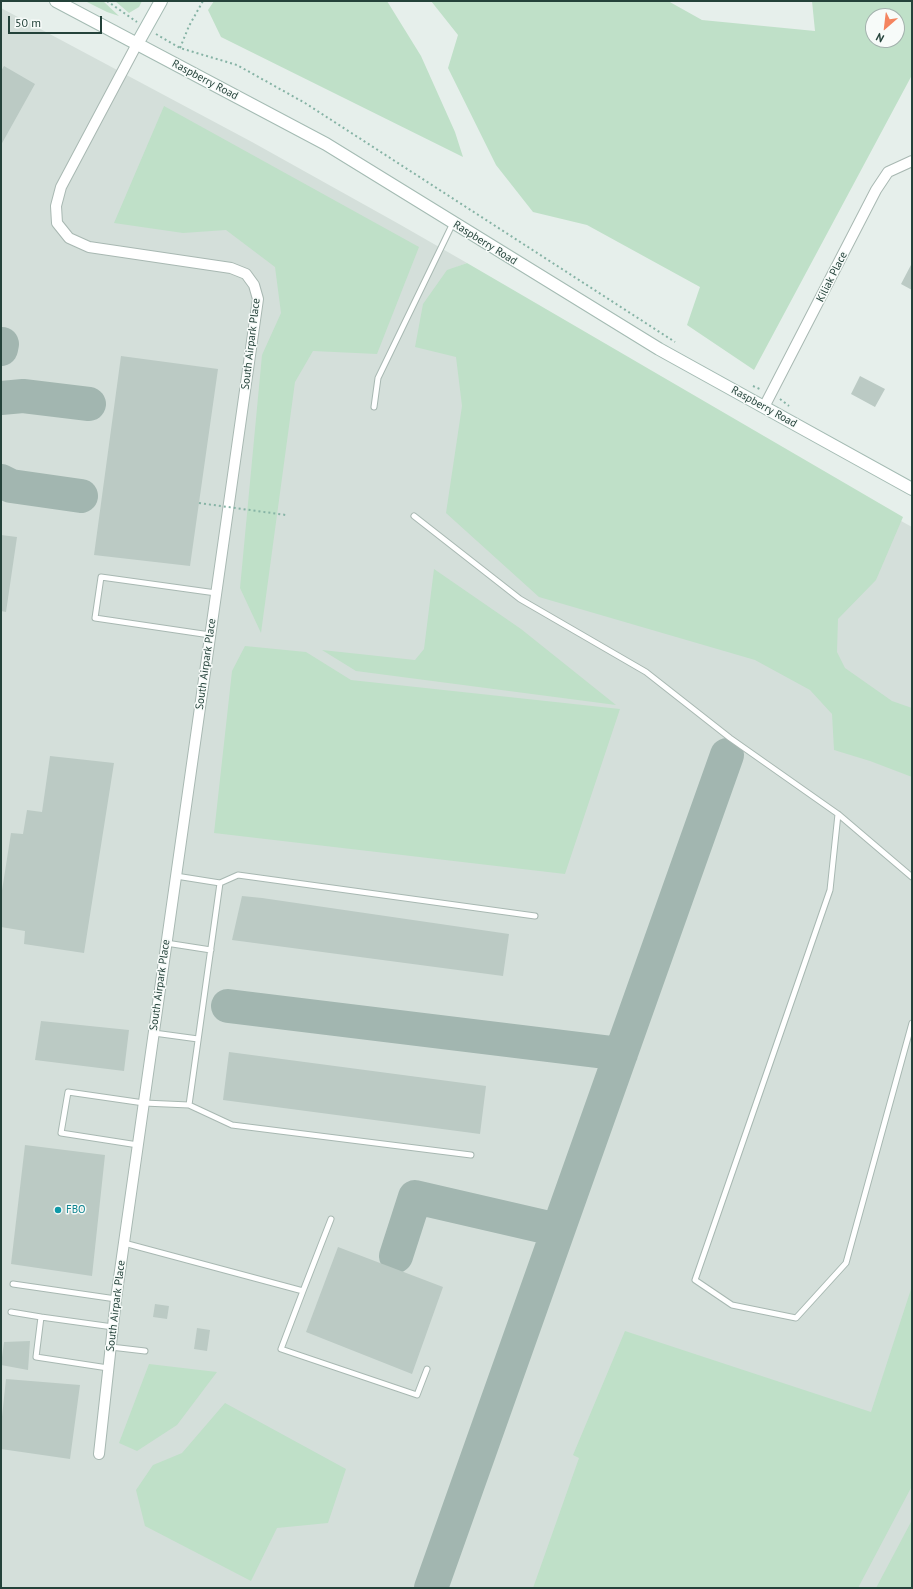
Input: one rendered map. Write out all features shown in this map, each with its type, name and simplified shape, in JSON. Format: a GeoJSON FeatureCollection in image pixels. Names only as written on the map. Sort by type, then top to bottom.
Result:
{"type":"FeatureCollection","features":[{"type":"Feature","properties":{"kind":"street","name":"Raspberry Road"},"geometry":{"type":"LineString","coordinates":[[56,1],[326,144],[659,349],[912,489]]}},
{"type":"Feature","properties":{"kind":"street"},"geometry":{"type":"LineString","coordinates":[[137,44],[161,1]]}},
{"type":"Feature","properties":{"kind":"street","name":"South Airpark Place"},"geometry":{"type":"LineString","coordinates":[[99,1454],[116,1299],[258,299],[254,285],[246,274],[231,268],[88,247],[69,238],[57,223],[56,206],[61,187],[137,44]]}},
{"type":"Feature","properties":{"kind":"street","name":"Kiliak Place"},"geometry":{"type":"LineString","coordinates":[[764,407],[876,190],[888,172],[912,161]]}},
{"type":"Feature","properties":{"kind":"lane"},"geometry":{"type":"LineString","coordinates":[[374,406],[378,378],[453,223]]}},
{"type":"Feature","properties":{"kind":"lane"},"geometry":{"type":"LineString","coordinates":[[414,516],[520,599],[646,672],[730,738],[838,814],[912,877]]}},
{"type":"Feature","properties":{"kind":"lane"},"geometry":{"type":"LineString","coordinates":[[210,634],[95,618],[101,577],[216,593]]}},
{"type":"Feature","properties":{"kind":"lane"},"geometry":{"type":"LineString","coordinates":[[838,814],[830,890],[695,1280],[732,1305],[796,1318],[846,1264],[912,1023]]}},
{"type":"Feature","properties":{"kind":"lane"},"geometry":{"type":"LineString","coordinates":[[176,876],[220,883],[238,875],[535,916]]}},
{"type":"Feature","properties":{"kind":"lane"},"geometry":{"type":"LineString","coordinates":[[189,1105],[220,883]]}},
{"type":"Feature","properties":{"kind":"lane"},"geometry":{"type":"LineString","coordinates":[[166,943],[211,950]]}},
{"type":"Feature","properties":{"kind":"lane"},"geometry":{"type":"LineString","coordinates":[[154,1033],[198,1039]]}},
{"type":"Feature","properties":{"kind":"lane"},"geometry":{"type":"LineString","coordinates":[[138,1145],[61,1133],[68,1092],[144,1103],[189,1105],[232,1125],[471,1155]]}},
{"type":"Feature","properties":{"kind":"lane"},"geometry":{"type":"LineString","coordinates":[[331,1220],[281,1349],[417,1395],[427,1369]]}},
{"type":"Feature","properties":{"kind":"lane"},"geometry":{"type":"LineString","coordinates":[[124,1243],[303,1291]]}},
{"type":"Feature","properties":{"kind":"lane"},"geometry":{"type":"LineString","coordinates":[[13,1284],[116,1299]]}},
{"type":"Feature","properties":{"kind":"lane"},"geometry":{"type":"LineString","coordinates":[[11,1312],[113,1328]]}},
{"type":"Feature","properties":{"kind":"lane"},"geometry":{"type":"LineString","coordinates":[[41,1317],[36,1357],[108,1368]]}},
{"type":"Feature","properties":{"kind":"lane"},"geometry":{"type":"LineString","coordinates":[[111,1347],[144,1351]]}},
{"type":"Feature","properties":{"kind":"path"},"geometry":{"type":"LineString","coordinates":[[203,1],[189,26],[180,48],[237,65],[305,103],[460,205],[653,328]]}},
{"type":"Feature","properties":{"kind":"path"},"geometry":{"type":"LineString","coordinates":[[199,503],[286,515]]}},
{"type":"Feature","properties":{"kind":"shaded area"},"geometry":{"type":"Polygon","coordinates":[[[1,8],[252,142],[399,224],[467,263],[447,271],[912,527],[912,1581],[908,1588],[1,1588],[1,8]]]}},
{"type":"Feature","properties":{"kind":"green space"},"geometry":{"type":"Polygon","coordinates":[[[85,1],[103,1],[119,16],[107,12],[85,1]]]}},
{"type":"Feature","properties":{"kind":"green space"},"geometry":{"type":"Polygon","coordinates":[[[115,1],[142,1],[139,7],[129,13],[115,1]]]}},
{"type":"Feature","properties":{"kind":"green space"},"geometry":{"type":"Polygon","coordinates":[[[214,1],[387,1],[421,56],[455,132],[463,157],[221,37],[208,10],[214,1]]]}},
{"type":"Feature","properties":{"kind":"green space"},"geometry":{"type":"Polygon","coordinates":[[[431,1],[668,1],[702,20],[815,31],[812,1],[912,1],[912,75],[754,370],[687,325],[700,287],[587,225],[533,212],[496,165],[448,68],[458,35],[431,1]]]}},
{"type":"Feature","properties":{"kind":"green space"},"geometry":{"type":"Polygon","coordinates":[[[164,106],[419,247],[377,354],[313,351],[295,382],[261,633],[240,588],[262,355],[281,313],[275,267],[226,230],[183,233],[114,223],[164,106]]]}},
{"type":"Feature","properties":{"kind":"green space"},"geometry":{"type":"Polygon","coordinates":[[[467,263],[903,517],[876,580],[838,619],[837,652],[845,668],[892,701],[912,708],[912,777],[870,761],[834,750],[832,714],[810,690],[755,660],[539,597],[446,513],[462,406],[456,357],[415,347],[423,304],[447,270],[467,263]]]}},
{"type":"Feature","properties":{"kind":"green space"},"geometry":{"type":"Polygon","coordinates":[[[434,569],[521,629],[616,705],[356,671],[322,650],[415,660],[424,649],[434,569]]]}},
{"type":"Feature","properties":{"kind":"green space"},"geometry":{"type":"Polygon","coordinates":[[[245,646],[306,652],[351,680],[620,709],[565,874],[214,833],[232,671],[245,646]]]}},
{"type":"Feature","properties":{"kind":"green space"},"geometry":{"type":"Polygon","coordinates":[[[912,1286],[912,1486],[858,1588],[533,1588],[579,1458],[573,1455],[625,1331],[871,1412],[912,1286]]]}},
{"type":"Feature","properties":{"kind":"green space"},"geometry":{"type":"Polygon","coordinates":[[[149,1364],[217,1372],[177,1425],[137,1451],[119,1443],[149,1364]]]}},
{"type":"Feature","properties":{"kind":"green space"},"geometry":{"type":"Polygon","coordinates":[[[225,1403],[346,1469],[328,1523],[277,1528],[251,1581],[145,1526],[136,1490],[153,1465],[182,1453],[225,1403]]]}},
{"type":"Feature","properties":{"kind":"green space"},"geometry":{"type":"Polygon","coordinates":[[[912,1520],[912,1588],[876,1588],[912,1520]]]}},
{"type":"Feature","properties":{"kind":"building"},"geometry":{"type":"Polygon","coordinates":[[[4,66],[35,84],[1,145],[1,71],[4,66]]]}},
{"type":"Feature","properties":{"kind":"building"},"geometry":{"type":"Polygon","coordinates":[[[912,263],[912,290],[901,284],[912,263]]]}},
{"type":"Feature","properties":{"kind":"building"},"geometry":{"type":"Polygon","coordinates":[[[121,356],[218,369],[190,566],[94,555],[121,356]]]}},
{"type":"Feature","properties":{"kind":"building"},"geometry":{"type":"Polygon","coordinates":[[[860,376],[885,389],[875,407],[851,394],[860,376]]]}},
{"type":"Feature","properties":{"kind":"building"},"geometry":{"type":"Polygon","coordinates":[[[1,535],[17,537],[6,612],[1,611],[1,535]]]}},
{"type":"Feature","properties":{"kind":"building"},"geometry":{"type":"Polygon","coordinates":[[[50,756],[114,763],[84,953],[24,944],[25,931],[1,927],[1,897],[11,833],[23,834],[27,810],[42,812],[50,756]]]}},
{"type":"Feature","properties":{"kind":"building"},"geometry":{"type":"Polygon","coordinates":[[[242,896],[509,934],[503,976],[232,940],[242,896]]]}},
{"type":"Feature","properties":{"kind":"building"},"geometry":{"type":"Polygon","coordinates":[[[41,1021],[129,1030],[124,1071],[35,1060],[41,1021]]]}},
{"type":"Feature","properties":{"kind":"building"},"geometry":{"type":"Polygon","coordinates":[[[229,1052],[486,1086],[480,1134],[223,1100],[229,1052]]]}},
{"type":"Feature","properties":{"kind":"building","name":"FBO"},"geometry":{"type":"Polygon","coordinates":[[[25,1145],[105,1155],[92,1276],[11,1264],[25,1145]]]}},
{"type":"Feature","properties":{"kind":"building"},"geometry":{"type":"Polygon","coordinates":[[[338,1247],[443,1287],[412,1374],[306,1332],[338,1247]]]}},
{"type":"Feature","properties":{"kind":"building"},"geometry":{"type":"Polygon","coordinates":[[[155,1304],[169,1306],[167,1319],[153,1317],[155,1304]]]}},
{"type":"Feature","properties":{"kind":"building"},"geometry":{"type":"Polygon","coordinates":[[[197,1328],[210,1330],[207,1351],[194,1349],[197,1328]]]}},
{"type":"Feature","properties":{"kind":"building"},"geometry":{"type":"Polygon","coordinates":[[[30,1341],[28,1370],[1,1365],[4,1342],[30,1341]]]}},
{"type":"Feature","properties":{"kind":"building"},"geometry":{"type":"Polygon","coordinates":[[[6,1379],[80,1385],[70,1459],[1,1449],[1,1426],[6,1379]]]}},
{"type":"Feature","properties":{"kind":"taxiway"},"geometry":{"type":"LineString","coordinates":[[1,349],[2,344]]}},
{"type":"Feature","properties":{"kind":"taxiway"},"geometry":{"type":"LineString","coordinates":[[1,398],[23,396],[89,404]]}},
{"type":"Feature","properties":{"kind":"taxiway"},"geometry":{"type":"LineString","coordinates":[[1,481],[11,486],[81,496]]}},
{"type":"Feature","properties":{"kind":"taxiway"},"geometry":{"type":"LineString","coordinates":[[431,1588],[727,755]]}},
{"type":"Feature","properties":{"kind":"taxiway"},"geometry":{"type":"LineString","coordinates":[[228,1006],[621,1054]]}},
{"type":"Feature","properties":{"kind":"taxiway"},"geometry":{"type":"LineString","coordinates":[[396,1256],[415,1197],[558,1230]]}},
{"type":"Feature","properties":{"kind":"place","name":"FBO"},"geometry":{"type":"Point","coordinates":[58,1210]}}]}
